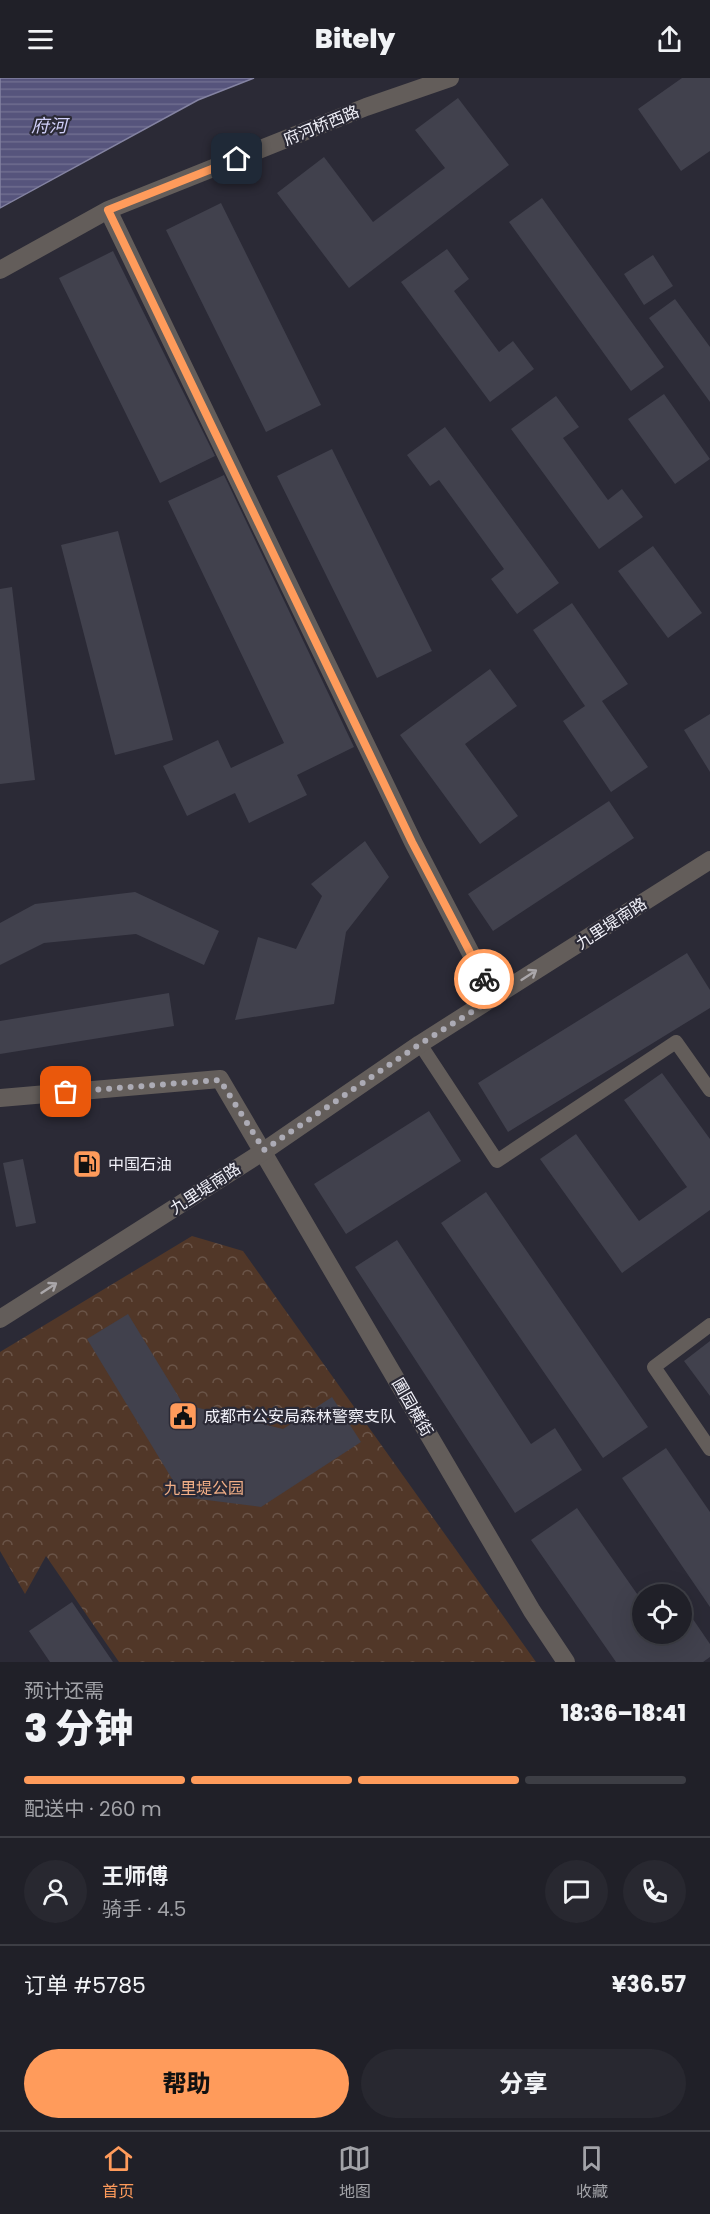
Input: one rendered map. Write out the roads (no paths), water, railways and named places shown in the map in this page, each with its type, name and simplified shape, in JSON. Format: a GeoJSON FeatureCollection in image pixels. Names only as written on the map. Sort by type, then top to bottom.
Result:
{"type":"FeatureCollection","features":[{"type":"Feature","properties":{"kind":"street","name":"府河桥西路"},"geometry":{"type":"LineString","coordinates":[[0,270],[108,210],[366,107],[450,78]]}},
{"type":"Feature","properties":{"kind":"street"},"geometry":{"type":"LineString","coordinates":[[108,210],[412,842],[494,998]]}},
{"type":"Feature","properties":{"kind":"street","name":"九里堤南路"},"geometry":{"type":"LineString","coordinates":[[0,1319],[264,1150],[420,1044],[710,860]]}},
{"type":"Feature","properties":{"kind":"street","name":"圃园横街"},"geometry":{"type":"LineString","coordinates":[[0,1098],[220,1080],[264,1150],[532,1611],[566,1662]]}},
{"type":"Feature","properties":{"kind":"lane"},"geometry":{"type":"LineString","coordinates":[[420,1044],[496,1161],[676,1042],[710,1090]]}},
{"type":"Feature","properties":{"kind":"lane"},"geometry":{"type":"LineString","coordinates":[[710,1325],[654,1366],[710,1449]]}},
{"type":"Feature","properties":{"kind":"water","name":"府河"},"geometry":{"type":"Polygon","coordinates":[[[0,78],[254,78],[198,100],[0,208],[0,78]]]}},
{"type":"Feature","properties":{"kind":"place","name":"中国石油"},"geometry":{"type":"Point","coordinates":[87,1164]}},
{"type":"Feature","properties":{"kind":"place","name":"成都市公安局森林警察支队"},"geometry":{"type":"Point","coordinates":[183,1416]}},
{"type":"Feature","properties":{"kind":"park label","name":"九里堤公园"},"geometry":{"type":"Point","coordinates":[204,1488]}}]}
